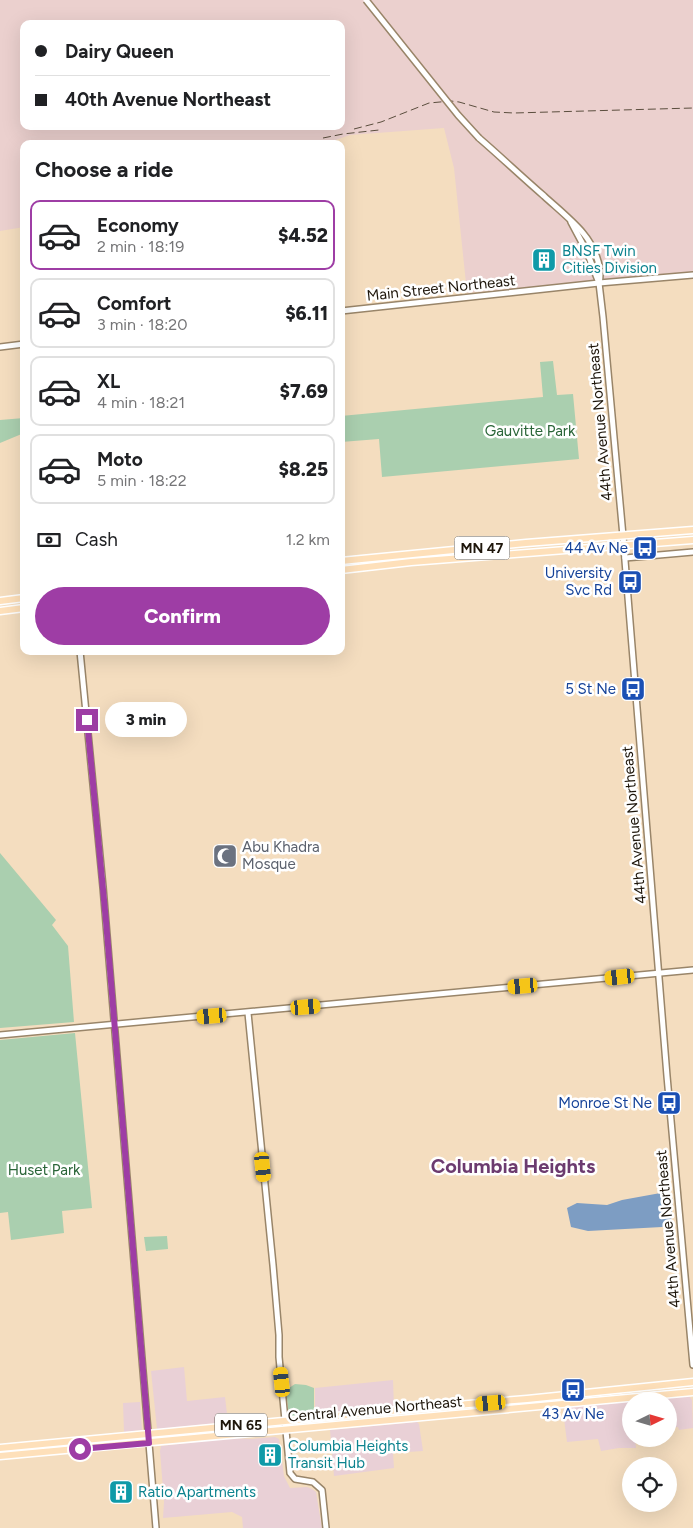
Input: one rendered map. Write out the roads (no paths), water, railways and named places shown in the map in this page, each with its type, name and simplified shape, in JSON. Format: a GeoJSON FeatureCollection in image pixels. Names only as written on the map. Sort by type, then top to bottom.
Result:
{"type":"FeatureCollection","features":[{"type":"Feature","properties":{"kind":"main road","name":"MN 47"},"geometry":{"type":"LineString","coordinates":[[345,561],[526,543],[693,530]]}},
{"type":"Feature","properties":{"kind":"main road","name":"MN 47"},"geometry":{"type":"LineString","coordinates":[[345,570],[420,561],[693,540]]}},
{"type":"Feature","properties":{"kind":"main road"},"geometry":{"type":"LineString","coordinates":[[0,601],[20,598]]}},
{"type":"Feature","properties":{"kind":"main road"},"geometry":{"type":"LineString","coordinates":[[0,611],[20,608]]}},
{"type":"Feature","properties":{"kind":"main road","name":"Central Avenue Northeast"},"geometry":{"type":"LineString","coordinates":[[0,1448],[693,1382]]}},
{"type":"Feature","properties":{"kind":"main road","name":"Central Avenue Northeast"},"geometry":{"type":"LineString","coordinates":[[0,1456],[693,1392]]}},
{"type":"Feature","properties":{"kind":"main road"},"geometry":{"type":"LineString","coordinates":[[352,1414],[353,1424]]}},
{"type":"Feature","properties":{"kind":"street","name":"44th Avenue Northeast"},"geometry":{"type":"LineString","coordinates":[[366,0],[452,108],[479,138],[571,222],[587,252],[599,283],[624,545],[693,1365]]}},
{"type":"Feature","properties":{"kind":"street","name":"Main Street Northeast"},"geometry":{"type":"LineString","coordinates":[[345,311],[599,283],[693,275]]}},
{"type":"Feature","properties":{"kind":"street"},"geometry":{"type":"LineString","coordinates":[[0,347],[20,344]]}},
{"type":"Feature","properties":{"kind":"street"},"geometry":{"type":"LineString","coordinates":[[625,558],[693,552]]}},
{"type":"Feature","properties":{"kind":"street"},"geometry":{"type":"LineString","coordinates":[[80,655],[104,902],[156,1528]]}},
{"type":"Feature","properties":{"kind":"street"},"geometry":{"type":"LineString","coordinates":[[0,1035],[693,970]]}},
{"type":"Feature","properties":{"kind":"street"},"geometry":{"type":"LineString","coordinates":[[248,1013],[273,1265],[279,1357],[290,1473],[295,1479],[313,1482],[322,1490],[326,1528]]}},
{"type":"Feature","properties":{"kind":"water"},"geometry":{"type":"Polygon","coordinates":[[[666,1192],[673,1199],[671,1221],[662,1227],[588,1231],[571,1227],[567,1208],[577,1203],[607,1205],[622,1200],[666,1192]]]}},
{"type":"Feature","properties":{"kind":"railway"},"geometry":{"type":"LineString","coordinates":[[354,129],[381,122],[429,103],[451,101],[494,112],[514,113],[693,108]]}},
{"type":"Feature","properties":{"kind":"railway"},"geometry":{"type":"LineString","coordinates":[[323,138],[379,130]]}},
{"type":"Feature","properties":{"kind":"place","name":"BNSF Twin Cities Division"},"geometry":{"type":"Point","coordinates":[544,260]}},
{"type":"Feature","properties":{"kind":"place","name":"44 Av Ne"},"geometry":{"type":"Point","coordinates":[645,548]}},
{"type":"Feature","properties":{"kind":"place","name":"University Svc Rd"},"geometry":{"type":"Point","coordinates":[630,582]}},
{"type":"Feature","properties":{"kind":"place","name":"5 St Ne"},"geometry":{"type":"Point","coordinates":[633,689]}},
{"type":"Feature","properties":{"kind":"place","name":"Abu Khadra Mosque"},"geometry":{"type":"Point","coordinates":[225,856]}},
{"type":"Feature","properties":{"kind":"place","name":"Monroe St Ne"},"geometry":{"type":"Point","coordinates":[669,1103]}},
{"type":"Feature","properties":{"kind":"place","name":"43 Av Ne"},"geometry":{"type":"Point","coordinates":[573,1390]}},
{"type":"Feature","properties":{"kind":"place","name":"Columbia Heights Transit Hub"},"geometry":{"type":"Point","coordinates":[270,1455]}},
{"type":"Feature","properties":{"kind":"place","name":"Ratio Apartments"},"geometry":{"type":"Point","coordinates":[121,1492]}},
{"type":"Feature","properties":{"kind":"district","name":"Columbia Heights"},"geometry":{"type":"Point","coordinates":[513,1166]}},
{"type":"Feature","properties":{"kind":"park label","name":"Gauvitte Park"},"geometry":{"type":"Point","coordinates":[530,431]}},
{"type":"Feature","properties":{"kind":"park label","name":"Huset Park"},"geometry":{"type":"Point","coordinates":[44,1170]}}]}
